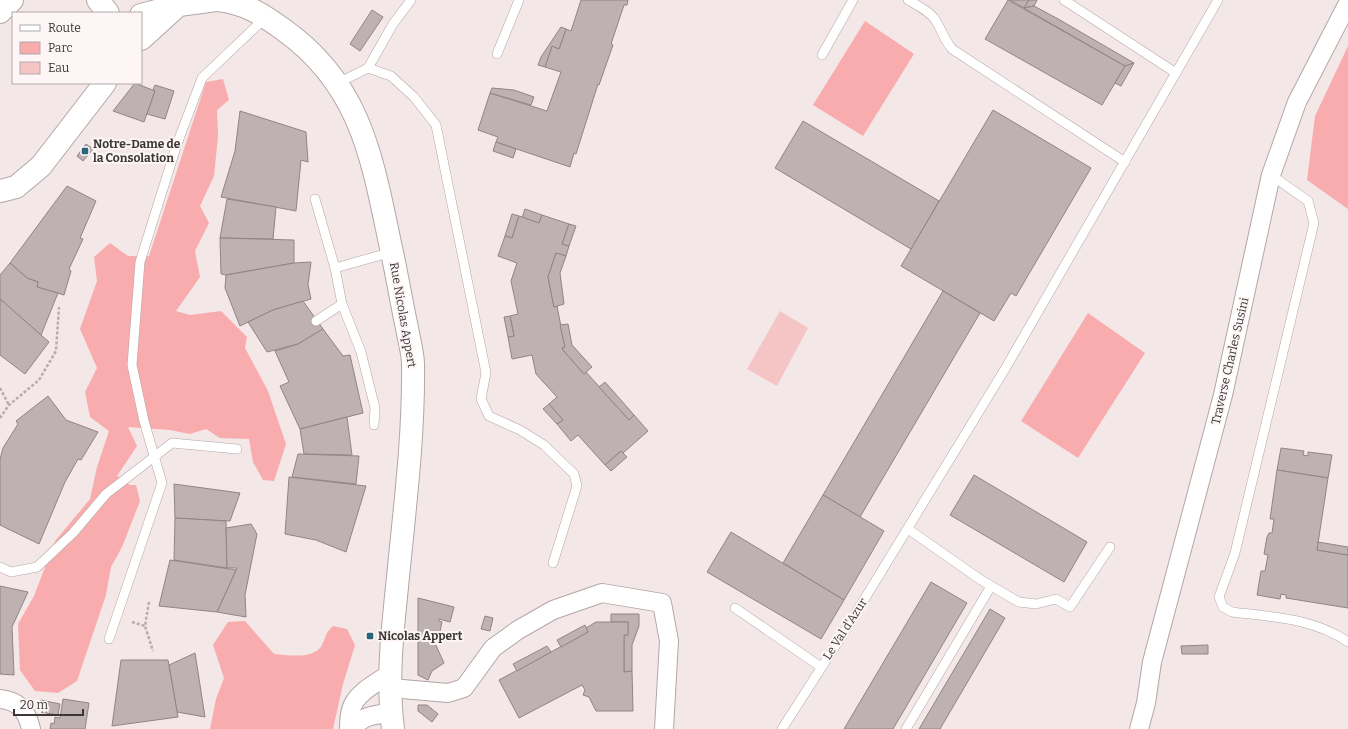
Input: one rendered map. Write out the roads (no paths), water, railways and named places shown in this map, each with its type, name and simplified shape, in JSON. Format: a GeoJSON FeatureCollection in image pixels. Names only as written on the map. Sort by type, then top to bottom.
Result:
{"type":"FeatureCollection","features":[{"type":"Feature","properties":{"kind":"street"},"geometry":{"type":"LineString","coordinates":[[0,12],[12,0]]}},
{"type":"Feature","properties":{"kind":"street","name":"Rue Nicolas Appert"},"geometry":{"type":"LineString","coordinates":[[142,15],[179,4],[217,0],[237,2],[266,18],[295,38],[315,56],[338,83],[356,114],[366,139],[392,252],[413,362],[410,446],[392,643],[392,721]]}},
{"type":"Feature","properties":{"kind":"street","name":"Traverse Charles Susini"},"geometry":{"type":"LineString","coordinates":[[1139,729],[1146,703],[1152,662],[1223,395],[1272,175],[1297,102],[1348,3]]}},
{"type":"Feature","properties":{"kind":"street"},"geometry":{"type":"LineString","coordinates":[[142,38],[179,4]]}},
{"type":"Feature","properties":{"kind":"street"},"geometry":{"type":"LineString","coordinates":[[0,209],[8,189],[41,166],[104,84]]}},
{"type":"Feature","properties":{"kind":"street"},"geometry":{"type":"LineString","coordinates":[[350,729],[351,709],[357,698],[371,686],[391,681],[448,693],[464,688],[493,648],[518,630],[553,610],[602,593],[662,603],[669,641],[664,729]]}},
{"type":"Feature","properties":{"kind":"street"},"geometry":{"type":"LineString","coordinates":[[0,699],[12,700],[28,715],[31,729]]}},
{"type":"Feature","properties":{"kind":"street"},"geometry":{"type":"LineString","coordinates":[[350,729],[358,721],[368,716],[392,721]]}},
{"type":"Feature","properties":{"kind":"lane"},"geometry":{"type":"LineString","coordinates":[[338,83],[368,68],[393,24],[411,0]]}},
{"type":"Feature","properties":{"kind":"lane"},"geometry":{"type":"LineString","coordinates":[[497,54],[519,0]]}},
{"type":"Feature","properties":{"kind":"lane"},"geometry":{"type":"LineString","coordinates":[[822,56],[852,0]]}},
{"type":"Feature","properties":{"kind":"lane"},"geometry":{"type":"LineString","coordinates":[[908,0],[924,9],[936,21],[943,38],[952,49],[1126,162]]}},
{"type":"Feature","properties":{"kind":"lane"},"geometry":{"type":"LineString","coordinates":[[1064,0],[1176,73]]}},
{"type":"Feature","properties":{"kind":"lane","name":"Le Val d'Azur"},"geometry":{"type":"LineString","coordinates":[[782,729],[908,529],[1006,369],[1218,0]]}},
{"type":"Feature","properties":{"kind":"lane"},"geometry":{"type":"LineString","coordinates":[[109,639],[162,483],[144,421],[132,365],[140,262],[177,144],[202,78],[266,18]]}},
{"type":"Feature","properties":{"kind":"lane"},"geometry":{"type":"LineString","coordinates":[[368,68],[391,76],[414,97],[436,125],[486,373],[481,399],[489,416],[520,430],[544,445],[574,474],[577,486],[553,562]]}},
{"type":"Feature","properties":{"kind":"lane"},"geometry":{"type":"LineString","coordinates":[[1272,175],[1308,202],[1314,223],[1235,553],[1219,597],[1223,607],[1232,612],[1301,620],[1340,636],[1348,642]]}},
{"type":"Feature","properties":{"kind":"lane"},"geometry":{"type":"LineString","coordinates":[[315,198],[335,268],[342,304],[361,352],[375,408],[374,425]]}},
{"type":"Feature","properties":{"kind":"lane"},"geometry":{"type":"LineString","coordinates":[[335,268],[392,252]]}},
{"type":"Feature","properties":{"kind":"lane"},"geometry":{"type":"LineString","coordinates":[[316,321],[342,304]]}},
{"type":"Feature","properties":{"kind":"lane"},"geometry":{"type":"LineString","coordinates":[[0,567],[11,572],[36,567],[73,533],[106,494],[155,458],[172,443],[237,450]]}},
{"type":"Feature","properties":{"kind":"lane"},"geometry":{"type":"LineString","coordinates":[[908,529],[991,586],[1019,602],[1036,604],[1056,599],[1070,606],[1110,547]]}},
{"type":"Feature","properties":{"kind":"lane"},"geometry":{"type":"LineString","coordinates":[[906,729],[991,586]]}},
{"type":"Feature","properties":{"kind":"lane"},"geometry":{"type":"LineString","coordinates":[[735,608],[821,667]]}},
{"type":"Feature","properties":{"kind":"water"},"geometry":{"type":"Polygon","coordinates":[[[780,311],[808,328],[777,386],[747,369],[780,311]]]}},
{"type":"Feature","properties":{"kind":"place","name":"Notre-Dame de la Consolation"},"geometry":{"type":"Point","coordinates":[85,151]}},
{"type":"Feature","properties":{"kind":"place","name":"Nicolas Appert"},"geometry":{"type":"Point","coordinates":[370,636]}}]}
